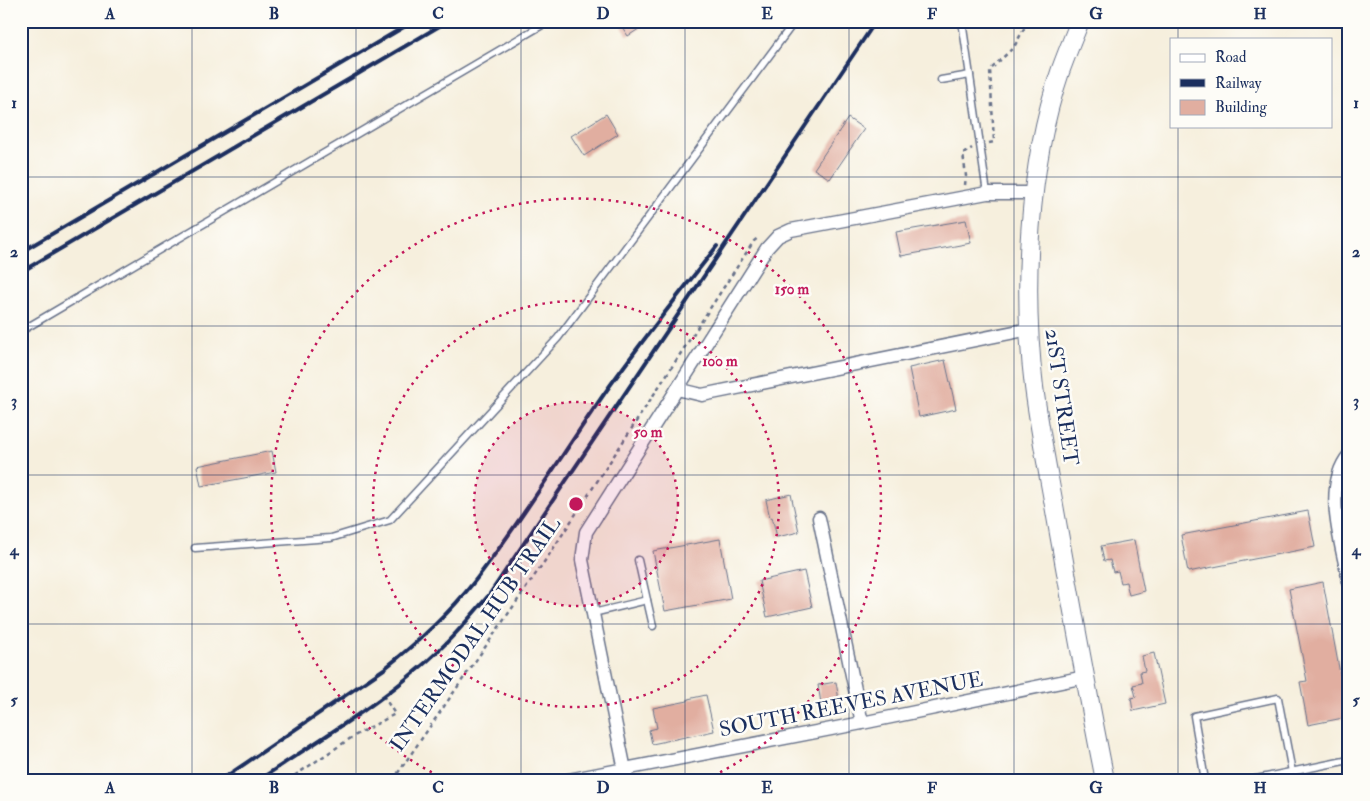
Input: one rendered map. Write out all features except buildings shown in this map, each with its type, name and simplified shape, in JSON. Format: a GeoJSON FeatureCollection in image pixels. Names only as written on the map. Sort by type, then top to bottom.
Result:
{"type":"FeatureCollection","features":[{"type":"Feature","properties":{"kind":"main road","name":"21ST STREET"},"geometry":{"type":"LineString","coordinates":[[1080,21],[1059,73],[1044,133],[1034,193],[1028,261],[1029,329],[1034,387],[1084,677],[1105,780]]}},
{"type":"Feature","properties":{"kind":"street"},"geometry":{"type":"LineString","coordinates":[[625,774],[582,560],[586,532],[768,248],[778,236],[791,230],[987,193],[1034,193]]}},
{"type":"Feature","properties":{"kind":"street"},"geometry":{"type":"LineString","coordinates":[[677,389],[702,395],[1029,329]]}},
{"type":"Feature","properties":{"kind":"street"},"geometry":{"type":"LineString","coordinates":[[1349,455],[1339,468],[1335,510],[1349,582]]}},
{"type":"Feature","properties":{"kind":"street"},"geometry":{"type":"LineString","coordinates":[[819,518],[862,723]]}},
{"type":"Feature","properties":{"kind":"street","name":"SOUTH REEVES AVENUE"},"geometry":{"type":"LineString","coordinates":[[568,780],[625,774],[1084,677]]}},
{"type":"Feature","properties":{"kind":"lane"},"geometry":{"type":"LineString","coordinates":[[21,331],[549,21]]}},
{"type":"Feature","properties":{"kind":"lane"},"geometry":{"type":"LineString","coordinates":[[195,548],[331,538],[390,520],[558,338],[795,21]]}},
{"type":"Feature","properties":{"kind":"lane"},"geometry":{"type":"LineString","coordinates":[[962,21],[987,193]]}},
{"type":"Feature","properties":{"kind":"lane"},"geometry":{"type":"LineString","coordinates":[[941,80],[970,75]]}},
{"type":"Feature","properties":{"kind":"lane"},"geometry":{"type":"LineString","coordinates":[[638,560],[653,626]]}},
{"type":"Feature","properties":{"kind":"lane"},"geometry":{"type":"LineString","coordinates":[[593,613],[647,600]]}},
{"type":"Feature","properties":{"kind":"lane"},"geometry":{"type":"LineString","coordinates":[[1205,780],[1194,716],[1278,698],[1292,772]]}},
{"type":"Feature","properties":{"kind":"lane"},"geometry":{"type":"LineString","coordinates":[[1251,780],[1349,760]]}},
{"type":"Feature","properties":{"kind":"path"},"geometry":{"type":"LineString","coordinates":[[994,142],[990,70],[1014,47],[1028,21]]}},
{"type":"Feature","properties":{"kind":"path"},"geometry":{"type":"LineString","coordinates":[[964,197],[966,176],[963,154],[974,147]]}},
{"type":"Feature","properties":{"kind":"path","name":"INTERMODAL HUB TRAIL"},"geometry":{"type":"LineString","coordinates":[[393,780],[551,552],[754,241],[760,237]]}},
{"type":"Feature","properties":{"kind":"path"},"geometry":{"type":"LineString","coordinates":[[288,780],[354,736],[395,714],[382,694]]}},
{"type":"Feature","properties":{"kind":"railway"},"geometry":{"type":"LineString","coordinates":[[21,252],[414,21]]}},
{"type":"Feature","properties":{"kind":"railway"},"geometry":{"type":"LineString","coordinates":[[21,272],[448,21]]}},
{"type":"Feature","properties":{"kind":"railway"},"geometry":{"type":"LineString","coordinates":[[259,780],[360,713],[428,661],[447,643],[489,595],[876,21]]}},
{"type":"Feature","properties":{"kind":"railway"},"geometry":{"type":"LineString","coordinates":[[221,780],[384,669],[420,639],[454,606],[507,537],[630,358],[717,246]]}}]}
